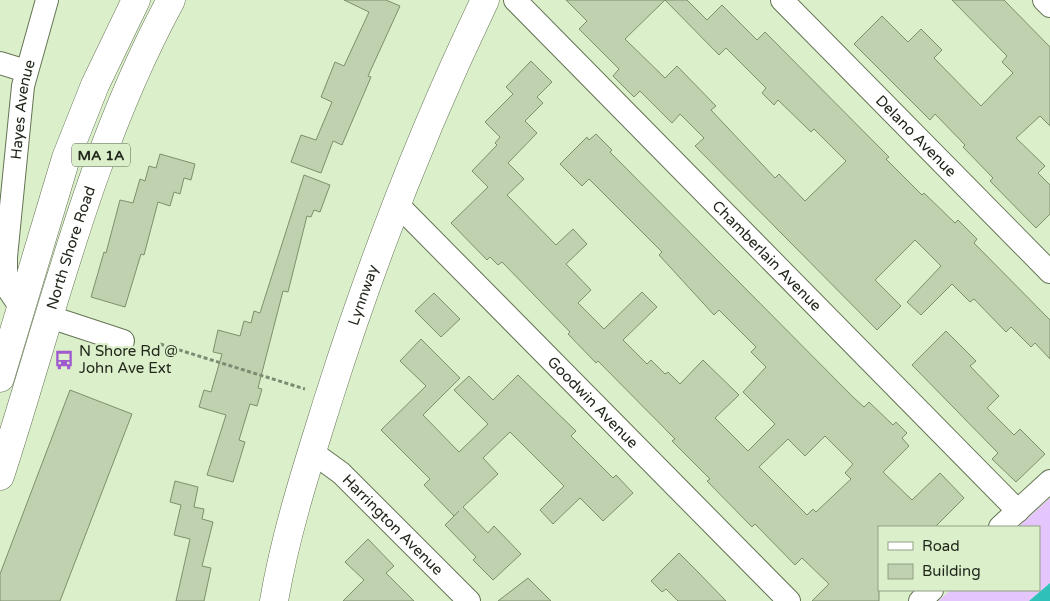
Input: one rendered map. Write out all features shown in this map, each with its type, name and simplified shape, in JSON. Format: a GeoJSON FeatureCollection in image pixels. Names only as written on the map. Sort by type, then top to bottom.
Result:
{"type":"FeatureCollection","features":[{"type":"Feature","properties":{"kind":"main road","name":"North Shore Road"},"geometry":{"type":"LineString","coordinates":[[0,378],[11,305],[80,122],[136,0]]}},
{"type":"Feature","properties":{"kind":"main road","name":"North Shore Road"},"geometry":{"type":"LineString","coordinates":[[0,476],[104,147],[133,76],[171,0]]}},
{"type":"Feature","properties":{"kind":"main road","name":"Lynnway"},"geometry":{"type":"LineString","coordinates":[[274,601],[290,530],[312,452],[358,309],[396,203],[431,118],[484,0]]}},
{"type":"Feature","properties":{"kind":"street","name":"Hayes Avenue"},"geometry":{"type":"LineString","coordinates":[[11,305],[6,286],[6,272],[19,115],[26,71],[46,0]]}},
{"type":"Feature","properties":{"kind":"street","name":"Chamberlain Avenue"},"geometry":{"type":"LineString","coordinates":[[515,0],[1018,511]]}},
{"type":"Feature","properties":{"kind":"street","name":"Delano Avenue"},"geometry":{"type":"LineString","coordinates":[[782,0],[1050,272]]}},
{"type":"Feature","properties":{"kind":"street"},"geometry":{"type":"LineString","coordinates":[[1044,0],[1050,6]]}},
{"type":"Feature","properties":{"kind":"street"},"geometry":{"type":"LineString","coordinates":[[0,63],[26,71]]}},
{"type":"Feature","properties":{"kind":"street","name":"Goodwin Avenue"},"geometry":{"type":"LineString","coordinates":[[396,203],[789,601]]}},
{"type":"Feature","properties":{"kind":"street"},"geometry":{"type":"LineString","coordinates":[[50,317],[123,341]]}},
{"type":"Feature","properties":{"kind":"street","name":"Harrington Avenue"},"geometry":{"type":"LineString","coordinates":[[312,452],[341,473],[469,601]]}},
{"type":"Feature","properties":{"kind":"street"},"geometry":{"type":"LineString","coordinates":[[1001,526],[1050,481]]}},
{"type":"Feature","properties":{"kind":"street"},"geometry":{"type":"LineString","coordinates":[[920,601],[931,591]]}},
{"type":"Feature","properties":{"kind":"path"},"geometry":{"type":"LineString","coordinates":[[158,350],[160,344],[304,389]]}},
{"type":"Feature","properties":{"kind":"shaded area"},"geometry":{"type":"Polygon","coordinates":[[[1050,498],[1050,583],[1029,601],[938,601],[950,591],[1040,591],[1040,526],[1019,526],[1050,498]]]}},
{"type":"Feature","properties":{"kind":"water"},"geometry":{"type":"Polygon","coordinates":[[[1050,583],[1050,601],[1029,601],[1050,583]]]}},
{"type":"Feature","properties":{"kind":"building"},"geometry":{"type":"Polygon","coordinates":[[[344,0],[386,0],[400,6],[368,76],[371,77],[342,145],[333,141],[321,173],[291,162],[301,135],[316,140],[332,102],[321,97],[335,62],[344,66],[369,12],[344,0]]]}},
{"type":"Feature","properties":{"kind":"building"},"geometry":{"type":"Polygon","coordinates":[[[566,0],[665,0],[687,0],[707,20],[722,5],[757,40],[765,32],[889,157],[886,159],[922,195],[924,193],[955,223],[958,220],[977,239],[974,243],[1050,320],[1050,359],[1035,343],[1031,347],[1011,327],[1006,332],[974,299],[970,302],[952,284],[921,315],[907,302],[941,266],[915,240],[875,280],[901,306],[877,330],[695,146],[704,138],[680,114],[672,123],[640,91],[634,97],[613,76],[619,69],[579,29],[587,21],[566,0]],[[665,0],[625,39],[665,78],[677,66],[716,106],[711,110],[775,178],[779,174],[805,201],[846,161],[814,129],[811,132],[778,100],[774,105],[762,93],[766,88],[726,48],[719,55],[665,0]]]}},
{"type":"Feature","properties":{"kind":"building"},"geometry":{"type":"Polygon","coordinates":[[[952,0],[1004,0],[1050,47],[1050,126],[1040,116],[1016,138],[1045,166],[1038,173],[1050,185],[1050,214],[1036,228],[990,181],[993,178],[935,114],[930,120],[854,44],[882,16],[908,42],[921,29],[942,50],[934,58],[981,106],[1013,73],[1002,62],[1007,56],[952,0]]]}},
{"type":"Feature","properties":{"kind":"building"},"geometry":{"type":"Polygon","coordinates":[[[531,61],[552,82],[537,97],[543,103],[525,121],[537,133],[508,163],[524,179],[507,195],[556,245],[573,229],[587,244],[566,264],[591,290],[578,303],[604,329],[642,292],[657,307],[623,340],[647,364],[651,360],[665,374],[668,372],[680,384],[703,360],[739,395],[715,418],[748,451],[775,424],[743,392],[766,367],[751,352],[756,347],[719,310],[714,315],[659,255],[662,252],[589,179],[582,186],[560,164],[587,137],[589,140],[596,134],[612,150],[610,152],[853,397],[864,407],[869,402],[893,425],[896,422],[907,433],[902,438],[909,446],[883,472],[912,500],[940,473],[964,498],[936,526],[878,526],[879,601],[812,601],[829,584],[802,558],[795,565],[755,524],[752,527],[707,481],[710,479],[672,441],[675,439],[598,361],[596,363],[568,334],[570,332],[502,262],[498,265],[490,257],[487,260],[451,223],[488,187],[472,171],[497,145],[495,143],[500,137],[485,122],[513,94],[506,87],[531,61]],[[825,436],[805,456],[788,439],[759,467],[807,515],[813,509],[816,512],[851,479],[845,473],[853,464],[825,436]]]}},
{"type":"Feature","properties":{"kind":"building"},"geometry":{"type":"Polygon","coordinates":[[[160,154],[195,164],[191,180],[184,178],[180,194],[174,192],[170,206],[158,202],[144,255],[141,254],[125,307],[91,297],[104,252],[106,253],[120,200],[133,203],[140,179],[145,181],[149,166],[156,168],[160,154]]]}},
{"type":"Feature","properties":{"kind":"building"},"geometry":{"type":"Polygon","coordinates":[[[304,175],[330,185],[320,212],[314,210],[311,217],[307,216],[288,292],[283,291],[258,388],[262,389],[257,406],[250,404],[239,440],[245,442],[233,482],[207,475],[226,415],[199,407],[204,390],[211,392],[222,354],[213,352],[218,330],[240,336],[244,321],[251,323],[254,311],[260,313],[304,175]]]}},
{"type":"Feature","properties":{"kind":"building"},"geometry":{"type":"Polygon","coordinates":[[[434,293],[460,319],[441,337],[415,311],[434,293]]]}},
{"type":"Feature","properties":{"kind":"building"},"geometry":{"type":"Polygon","coordinates":[[[946,331],[976,361],[970,366],[999,396],[987,408],[1014,435],[1020,429],[1045,454],[1016,482],[992,459],[998,453],[912,365],[946,331]]]}},
{"type":"Feature","properties":{"kind":"building"},"geometry":{"type":"Polygon","coordinates":[[[421,339],[460,378],[423,415],[459,452],[488,424],[454,390],[469,376],[493,400],[518,375],[576,431],[571,436],[613,478],[616,475],[633,493],[603,521],[580,498],[553,524],[540,510],[564,486],[510,432],[483,458],[498,474],[463,507],[488,533],[494,526],[521,554],[493,580],[473,560],[476,557],[445,525],[454,516],[424,485],[430,479],[381,430],[426,386],[400,361],[421,339]]]}},
{"type":"Feature","properties":{"kind":"building"},"geometry":{"type":"Polygon","coordinates":[[[70,390],[132,414],[60,601],[0,601],[0,574],[70,390]]]}},
{"type":"Feature","properties":{"kind":"building"},"geometry":{"type":"Polygon","coordinates":[[[175,481],[198,487],[194,507],[204,509],[202,519],[213,522],[202,566],[211,568],[204,601],[176,601],[190,539],[174,535],[181,505],[170,502],[175,481]]]}},
{"type":"Feature","properties":{"kind":"building"},"geometry":{"type":"Polygon","coordinates":[[[368,539],[394,566],[386,573],[414,601],[343,601],[364,580],[345,562],[368,539]]]}},
{"type":"Feature","properties":{"kind":"building"},"geometry":{"type":"Polygon","coordinates":[[[679,553],[726,601],[678,601],[666,589],[662,592],[651,581],[679,553]]]}},
{"type":"Feature","properties":{"kind":"building"},"geometry":{"type":"Polygon","coordinates":[[[528,578],[551,601],[498,601],[528,578]]]}},
{"type":"Feature","properties":{"kind":"place","name":"N Shore Rd @ John Ave Ext"},"geometry":{"type":"Point","coordinates":[64,360]}}]}
